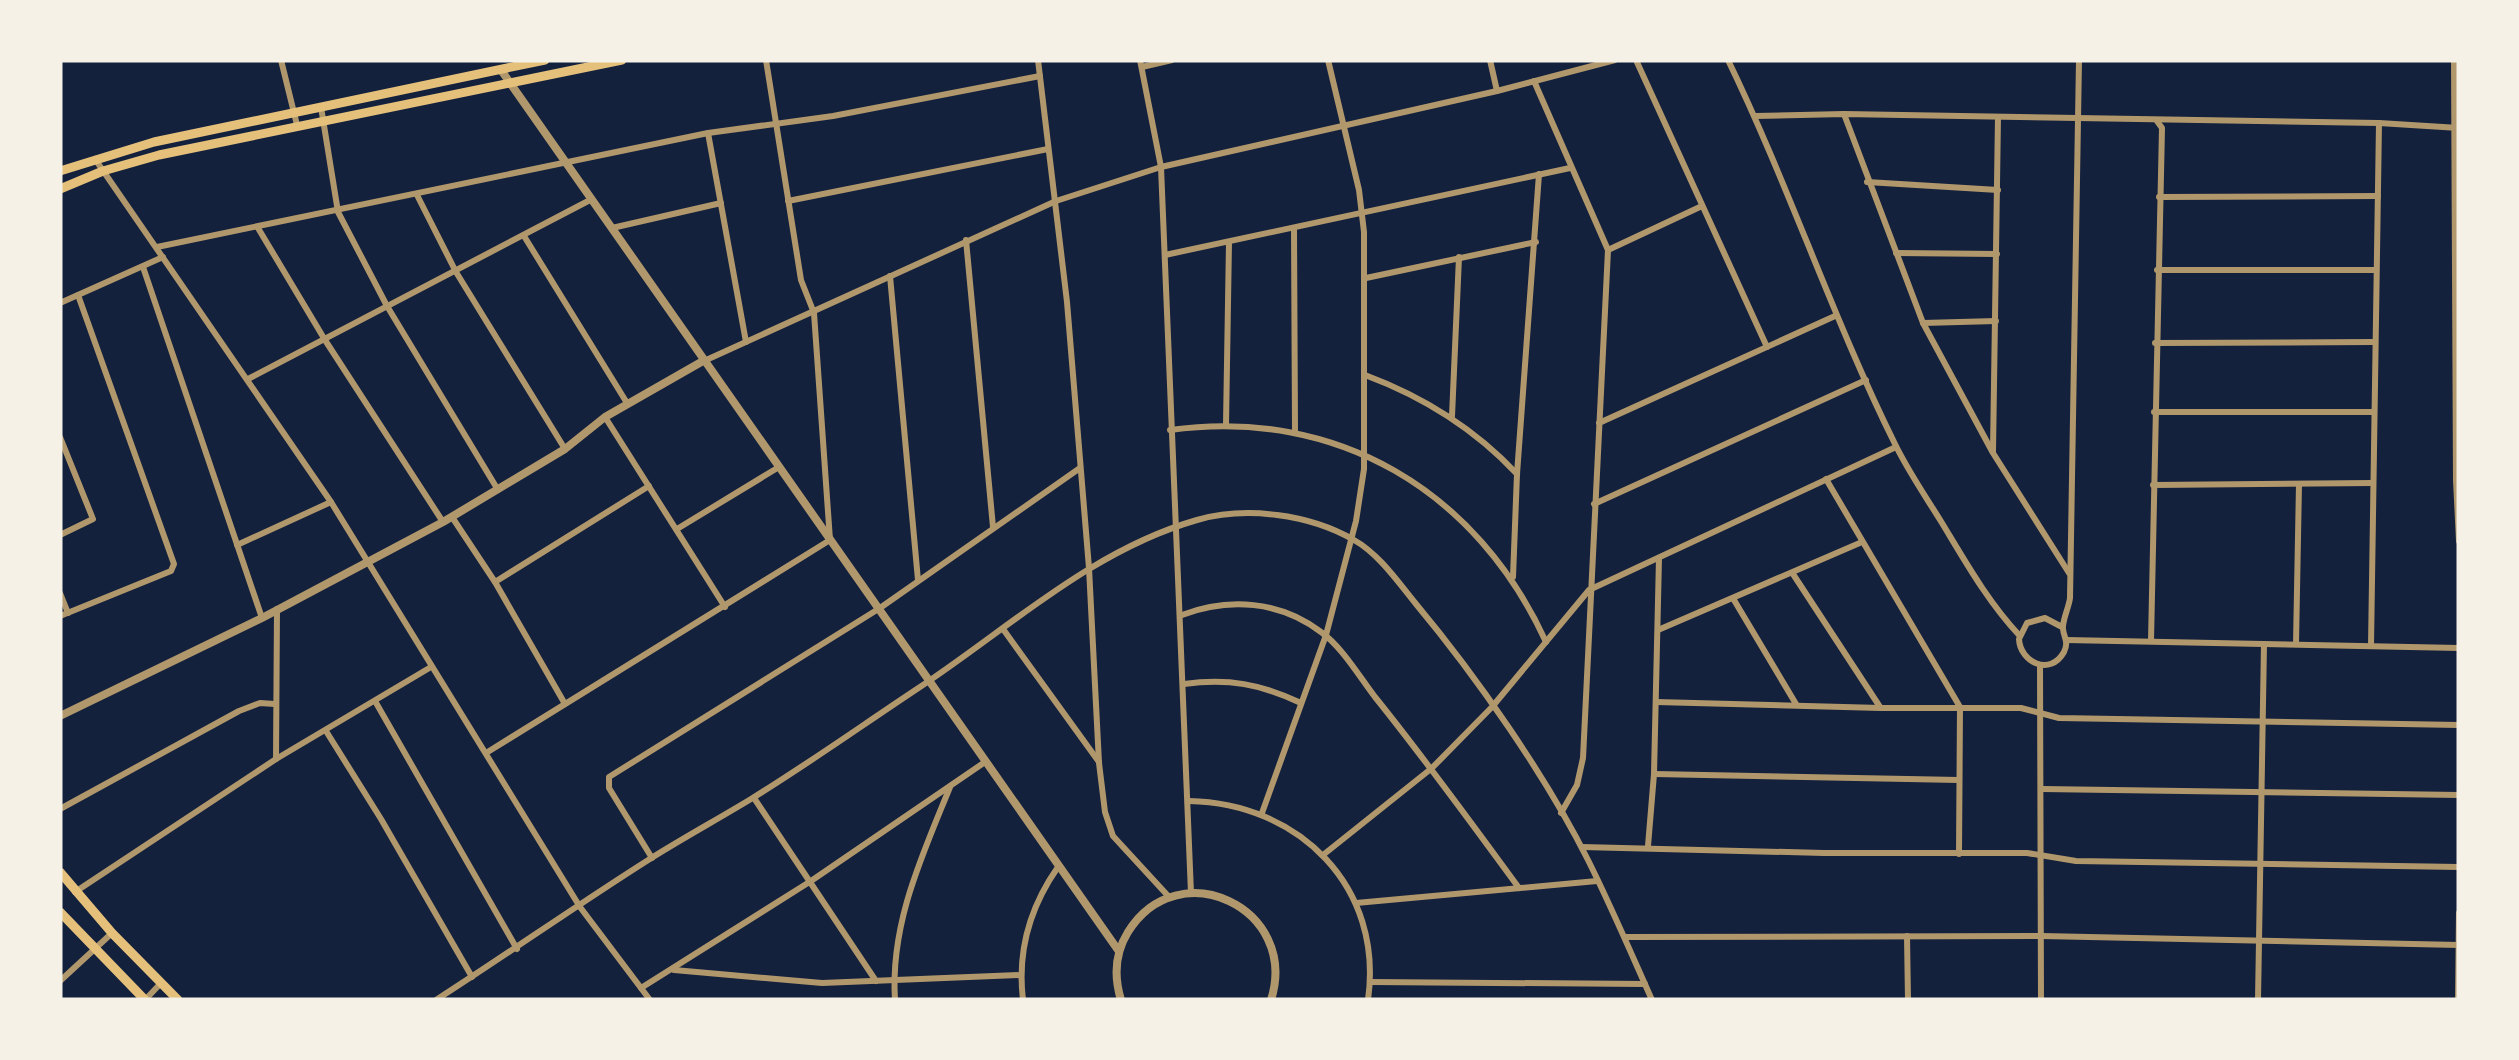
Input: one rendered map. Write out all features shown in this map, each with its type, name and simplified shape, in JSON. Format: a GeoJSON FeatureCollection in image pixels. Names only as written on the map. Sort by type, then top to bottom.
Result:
{"type":"FeatureCollection","features":[{"type":"Feature","properties":{"kind":"main road"},"geometry":{"type":"LineString","coordinates":[[60,171],[94,158],[294,111],[547,60]]}},
{"type":"Feature","properties":{"kind":"main road"},"geometry":{"type":"LineString","coordinates":[[60,189],[103,171],[159,155],[622,60]]}},
{"type":"Feature","properties":{"kind":"main road"},"geometry":{"type":"LineString","coordinates":[[60,872],[112,933],[178,1000]]}},
{"type":"Feature","properties":{"kind":"main road"},"geometry":{"type":"LineString","coordinates":[[60,912],[145,1000]]}},
{"type":"Feature","properties":{"kind":"street"},"geometry":{"type":"LineString","coordinates":[[281,60],[296,125]]}},
{"type":"Feature","properties":{"kind":"street"},"geometry":{"type":"LineString","coordinates":[[547,60],[552,73]]}},
{"type":"Feature","properties":{"kind":"street"},"geometry":{"type":"LineString","coordinates":[[766,60],[801,280],[814,313],[830,540]]}},
{"type":"Feature","properties":{"kind":"street"},"geometry":{"type":"LineString","coordinates":[[1038,60],[1056,201],[1089,568],[1105,812],[1113,836],[1170,898]]}},
{"type":"Feature","properties":{"kind":"street"},"geometry":{"type":"LineString","coordinates":[[1172,60],[1141,64],[1160,167],[1191,894]]}},
{"type":"Feature","properties":{"kind":"street"},"geometry":{"type":"LineString","coordinates":[[1262,813],[1326,635],[1360,501],[1365,375],[1362,213],[1328,60]]}},
{"type":"Feature","properties":{"kind":"street"},"geometry":{"type":"LineString","coordinates":[[1490,60],[1497,91]]}},
{"type":"Feature","properties":{"kind":"street"},"geometry":{"type":"LineString","coordinates":[[60,716],[262,618],[443,522],[565,449],[604,416],[703,361],[1056,201],[1160,167],[1497,91],[1615,60]]}},
{"type":"Feature","properties":{"kind":"street"},"geometry":{"type":"LineString","coordinates":[[1636,60],[1767,347]]}},
{"type":"Feature","properties":{"kind":"street"},"geometry":{"type":"LineString","coordinates":[[1728,60],[1755,116],[1835,316],[1896,447],[1987,595],[2019,636],[2023,655],[2040,665],[2049,664],[2061,657],[2066,640],[2062,627],[2053,620],[2038,618],[2027,623],[2019,636]]}},
{"type":"Feature","properties":{"kind":"street"},"geometry":{"type":"LineString","coordinates":[[2062,627],[2069,606],[2080,60]]}},
{"type":"Feature","properties":{"kind":"street"},"geometry":{"type":"LineString","coordinates":[[2454,60],[2459,540]]}},
{"type":"Feature","properties":{"kind":"street"},"geometry":{"type":"LineString","coordinates":[[500,70],[1118,950]]}},
{"type":"Feature","properties":{"kind":"street"},"geometry":{"type":"LineString","coordinates":[[156,247],[708,133],[1040,76]]}},
{"type":"Feature","properties":{"kind":"street"},"geometry":{"type":"LineString","coordinates":[[1534,81],[1608,250],[1583,758],[1577,785],[1561,813]]}},
{"type":"Feature","properties":{"kind":"street"},"geometry":{"type":"LineString","coordinates":[[320,106],[338,212],[387,306],[498,490]]}},
{"type":"Feature","properties":{"kind":"street"},"geometry":{"type":"LineString","coordinates":[[1844,114],[1923,323],[1994,453],[2070,574]]}},
{"type":"Feature","properties":{"kind":"street"},"geometry":{"type":"LineString","coordinates":[[1755,116],[2379,123],[2457,128]]}},
{"type":"Feature","properties":{"kind":"street"},"geometry":{"type":"LineString","coordinates":[[1994,453],[1998,117]]}},
{"type":"Feature","properties":{"kind":"street"},"geometry":{"type":"LineString","coordinates":[[2151,640],[2162,128],[2156,121]]}},
{"type":"Feature","properties":{"kind":"street"},"geometry":{"type":"LineString","coordinates":[[2370,646],[2379,123]]}},
{"type":"Feature","properties":{"kind":"street"},"geometry":{"type":"LineString","coordinates":[[708,133],[746,342]]}},
{"type":"Feature","properties":{"kind":"street"},"geometry":{"type":"LineString","coordinates":[[788,201],[1048,149]]}},
{"type":"Feature","properties":{"kind":"street"},"geometry":{"type":"LineString","coordinates":[[94,158],[331,502],[580,907],[650,1000]]}},
{"type":"Feature","properties":{"kind":"street"},"geometry":{"type":"LineString","coordinates":[[1165,255],[1570,168]]}},
{"type":"Feature","properties":{"kind":"street"},"geometry":{"type":"LineString","coordinates":[[1513,580],[1539,174]]}},
{"type":"Feature","properties":{"kind":"street"},"geometry":{"type":"LineString","coordinates":[[1867,182],[1998,190]]}},
{"type":"Feature","properties":{"kind":"street"},"geometry":{"type":"LineString","coordinates":[[417,195],[456,272],[565,449]]}},
{"type":"Feature","properties":{"kind":"street"},"geometry":{"type":"LineString","coordinates":[[2160,196],[2378,196]]}},
{"type":"Feature","properties":{"kind":"street"},"geometry":{"type":"LineString","coordinates":[[248,380],[592,199]]}},
{"type":"Feature","properties":{"kind":"street"},"geometry":{"type":"LineString","coordinates":[[612,228],[721,203]]}},
{"type":"Feature","properties":{"kind":"street"},"geometry":{"type":"LineString","coordinates":[[1608,250],[1702,206]]}},
{"type":"Feature","properties":{"kind":"street"},"geometry":{"type":"LineString","coordinates":[[258,228],[443,522]]}},
{"type":"Feature","properties":{"kind":"street"},"geometry":{"type":"LineString","coordinates":[[1294,228],[1295,432]]}},
{"type":"Feature","properties":{"kind":"street"},"geometry":{"type":"LineString","coordinates":[[524,236],[626,403]]}},
{"type":"Feature","properties":{"kind":"street"},"geometry":{"type":"LineString","coordinates":[[966,240],[993,527]]}},
{"type":"Feature","properties":{"kind":"street"},"geometry":{"type":"LineString","coordinates":[[1226,425],[1229,242]]}},
{"type":"Feature","properties":{"kind":"street"},"geometry":{"type":"LineString","coordinates":[[1365,278],[1536,242]]}},
{"type":"Feature","properties":{"kind":"street"},"geometry":{"type":"LineString","coordinates":[[1896,253],[1997,254]]}},
{"type":"Feature","properties":{"kind":"street"},"geometry":{"type":"LineString","coordinates":[[1452,418],[1460,256]]}},
{"type":"Feature","properties":{"kind":"street"},"geometry":{"type":"LineString","coordinates":[[60,303],[163,257]]}},
{"type":"Feature","properties":{"kind":"street"},"geometry":{"type":"LineString","coordinates":[[143,267],[262,618]]}},
{"type":"Feature","properties":{"kind":"street"},"geometry":{"type":"LineString","coordinates":[[2157,270],[2376,270]]}},
{"type":"Feature","properties":{"kind":"street"},"geometry":{"type":"LineString","coordinates":[[890,276],[918,580]]}},
{"type":"Feature","properties":{"kind":"street"},"geometry":{"type":"LineString","coordinates":[[60,593],[64,614],[170,571],[174,564],[78,295]]}},
{"type":"Feature","properties":{"kind":"street"},"geometry":{"type":"LineString","coordinates":[[1599,423],[1835,316]]}},
{"type":"Feature","properties":{"kind":"street"},"geometry":{"type":"LineString","coordinates":[[1923,323],[1996,321]]}},
{"type":"Feature","properties":{"kind":"street"},"geometry":{"type":"LineString","coordinates":[[2155,343],[2376,342]]}},
{"type":"Feature","properties":{"kind":"street"},"geometry":{"type":"LineString","coordinates":[[1365,375],[1410,393],[1452,418],[1517,474]]}},
{"type":"Feature","properties":{"kind":"street"},"geometry":{"type":"LineString","coordinates":[[1594,504],[1866,380]]}},
{"type":"Feature","properties":{"kind":"street"},"geometry":{"type":"LineString","coordinates":[[2154,412],[2374,412]]}},
{"type":"Feature","properties":{"kind":"street"},"geometry":{"type":"LineString","coordinates":[[604,416],[725,608]]}},
{"type":"Feature","properties":{"kind":"street"},"geometry":{"type":"LineString","coordinates":[[1170,430],[1226,425],[1295,432],[1364,454],[1440,501],[1474,531],[1513,580],[1546,642]]}},
{"type":"Feature","properties":{"kind":"street"},"geometry":{"type":"LineString","coordinates":[[60,437],[94,519],[60,535]]}},
{"type":"Feature","properties":{"kind":"street"},"geometry":{"type":"LineString","coordinates":[[1323,855],[1432,768],[1492,707],[1589,590],[1896,447]]}},
{"type":"Feature","properties":{"kind":"street"},"geometry":{"type":"LineString","coordinates":[[678,529],[778,467]]}},
{"type":"Feature","properties":{"kind":"street"},"geometry":{"type":"LineString","coordinates":[[652,858],[609,788],[609,777],[880,608],[1080,468]]}},
{"type":"Feature","properties":{"kind":"street"},"geometry":{"type":"LineString","coordinates":[[1826,480],[1960,707],[1959,854]]}},
{"type":"Feature","properties":{"kind":"street"},"geometry":{"type":"LineString","coordinates":[[2153,486],[2373,483]]}},
{"type":"Feature","properties":{"kind":"street"},"geometry":{"type":"LineString","coordinates":[[2296,644],[2299,484]]}},
{"type":"Feature","properties":{"kind":"street"},"geometry":{"type":"LineString","coordinates":[[496,582],[649,486]]}},
{"type":"Feature","properties":{"kind":"street"},"geometry":{"type":"LineString","coordinates":[[237,545],[331,502]]}},
{"type":"Feature","properties":{"kind":"street"},"geometry":{"type":"LineString","coordinates":[[436,1000],[652,858],[754,798],[1089,568],[1144,538],[1178,526],[1221,514],[1260,513],[1312,524],[1350,538],[1370,552],[1453,650],[1561,813],[1626,937],[1652,1000]]}},
{"type":"Feature","properties":{"kind":"street"},"geometry":{"type":"LineString","coordinates":[[452,517],[496,582],[565,704]]}},
{"type":"Feature","properties":{"kind":"street"},"geometry":{"type":"LineString","coordinates":[[486,752],[830,540]]}},
{"type":"Feature","properties":{"kind":"street"},"geometry":{"type":"LineString","coordinates":[[1658,630],[1862,542]]}},
{"type":"Feature","properties":{"kind":"street"},"geometry":{"type":"LineString","coordinates":[[1648,846],[1654,774],[1659,557]]}},
{"type":"Feature","properties":{"kind":"street"},"geometry":{"type":"LineString","coordinates":[[1793,574],[1881,708]]}},
{"type":"Feature","properties":{"kind":"street"},"geometry":{"type":"LineString","coordinates":[[1734,600],[1796,704]]}},
{"type":"Feature","properties":{"kind":"street"},"geometry":{"type":"LineString","coordinates":[[1182,615],[1216,605],[1258,605],[1287,614],[1326,635],[1432,768],[1519,888]]}},
{"type":"Feature","properties":{"kind":"street"},"geometry":{"type":"LineString","coordinates":[[276,759],[278,608]]}},
{"type":"Feature","properties":{"kind":"street"},"geometry":{"type":"LineString","coordinates":[[1004,629],[1099,763]]}},
{"type":"Feature","properties":{"kind":"street"},"geometry":{"type":"LineString","coordinates":[[2066,640],[2459,648]]}},
{"type":"Feature","properties":{"kind":"street"},"geometry":{"type":"LineString","coordinates":[[2258,1000],[2264,644]]}},
{"type":"Feature","properties":{"kind":"street"},"geometry":{"type":"LineString","coordinates":[[2040,665],[2042,1000]]}},
{"type":"Feature","properties":{"kind":"street"},"geometry":{"type":"LineString","coordinates":[[75,892],[276,759],[431,667]]}},
{"type":"Feature","properties":{"kind":"street"},"geometry":{"type":"LineString","coordinates":[[1184,684],[1244,682],[1301,703]]}},
{"type":"Feature","properties":{"kind":"street"},"geometry":{"type":"LineString","coordinates":[[375,701],[518,949]]}},
{"type":"Feature","properties":{"kind":"street"},"geometry":{"type":"LineString","coordinates":[[1656,702],[2021,708],[2059,718],[2459,725]]}},
{"type":"Feature","properties":{"kind":"street"},"geometry":{"type":"LineString","coordinates":[[60,809],[240,712],[260,704],[276,704]]}},
{"type":"Feature","properties":{"kind":"street"},"geometry":{"type":"LineString","coordinates":[[326,732],[382,819],[472,977]]}},
{"type":"Feature","properties":{"kind":"street"},"geometry":{"type":"LineString","coordinates":[[641,988],[811,880],[985,762]]}},
{"type":"Feature","properties":{"kind":"street"},"geometry":{"type":"LineString","coordinates":[[1654,774],[1959,780]]}},
{"type":"Feature","properties":{"kind":"street"},"geometry":{"type":"LineString","coordinates":[[895,1000],[900,919],[951,786]]}},
{"type":"Feature","properties":{"kind":"street"},"geometry":{"type":"LineString","coordinates":[[2042,789],[2459,795]]}},
{"type":"Feature","properties":{"kind":"street"},"geometry":{"type":"LineString","coordinates":[[754,798],[876,981]]}},
{"type":"Feature","properties":{"kind":"street"},"geometry":{"type":"LineString","coordinates":[[1189,800],[1226,803],[1262,813],[1295,831],[1323,855],[1356,903],[1366,935],[1368,1000]]}},
{"type":"Feature","properties":{"kind":"street"},"geometry":{"type":"LineString","coordinates":[[1580,847],[2042,854],[2076,861],[2459,867]]}},
{"type":"Feature","properties":{"kind":"street"},"geometry":{"type":"LineString","coordinates":[[1024,1000],[1021,975],[1031,918],[1058,868]]}},
{"type":"Feature","properties":{"kind":"street"},"geometry":{"type":"LineString","coordinates":[[1356,903],[1597,881]]}},
{"type":"Feature","properties":{"kind":"street"},"geometry":{"type":"LineString","coordinates":[[1121,1000],[1116,976],[1118,950],[1141,916],[1170,898],[1210,894],[1236,904],[1262,928],[1275,962],[1271,1000]]}},
{"type":"Feature","properties":{"kind":"street"},"geometry":{"type":"LineString","coordinates":[[2458,1000],[2459,913]]}},
{"type":"Feature","properties":{"kind":"street"},"geometry":{"type":"LineString","coordinates":[[60,981],[112,933]]}},
{"type":"Feature","properties":{"kind":"street"},"geometry":{"type":"LineString","coordinates":[[1907,936],[1908,1000]]}},
{"type":"Feature","properties":{"kind":"street"},"geometry":{"type":"LineString","coordinates":[[1626,937],[2042,936],[2459,945]]}},
{"type":"Feature","properties":{"kind":"street"},"geometry":{"type":"LineString","coordinates":[[670,969],[787,982],[1021,975]]}},
{"type":"Feature","properties":{"kind":"street"},"geometry":{"type":"LineString","coordinates":[[1370,982],[1645,984]]}},
{"type":"Feature","properties":{"kind":"street"},"geometry":{"type":"LineString","coordinates":[[145,1000],[161,984]]}}]}
